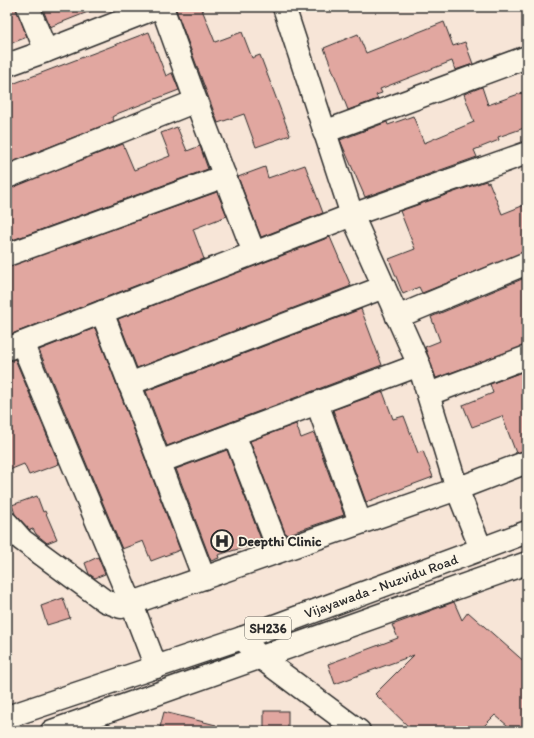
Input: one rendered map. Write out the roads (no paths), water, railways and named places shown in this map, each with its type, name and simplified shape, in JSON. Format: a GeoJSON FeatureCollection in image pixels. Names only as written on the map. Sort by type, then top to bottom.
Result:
{"type":"FeatureCollection","features":[{"type":"Feature","properties":{"kind":"street"},"geometry":{"type":"LineString","coordinates":[[28,7],[46,51]]}},
{"type":"Feature","properties":{"kind":"street"},"geometry":{"type":"LineString","coordinates":[[7,64],[46,51],[158,7]]}},
{"type":"Feature","properties":{"kind":"street"},"geometry":{"type":"LineString","coordinates":[[162,7],[254,253]]}},
{"type":"Feature","properties":{"kind":"street"},"geometry":{"type":"LineString","coordinates":[[284,7],[352,215],[419,365],[459,493],[481,549]]}},
{"type":"Feature","properties":{"kind":"street"},"geometry":{"type":"LineString","coordinates":[[324,132],[527,57]]}},
{"type":"Feature","properties":{"kind":"street"},"geometry":{"type":"LineString","coordinates":[[7,177],[196,101]]}},
{"type":"Feature","properties":{"kind":"street"},"geometry":{"type":"LineString","coordinates":[[156,667],[133,609],[14,346],[352,215],[527,153]]}},
{"type":"Feature","properties":{"kind":"street"},"geometry":{"type":"LineString","coordinates":[[7,255],[225,176]]}},
{"type":"Feature","properties":{"kind":"street"},"geometry":{"type":"LineString","coordinates":[[397,317],[527,263]]}},
{"type":"Feature","properties":{"kind":"street"},"geometry":{"type":"LineString","coordinates":[[130,384],[384,287]]}},
{"type":"Feature","properties":{"kind":"street"},"geometry":{"type":"LineString","coordinates":[[102,312],[204,578]]}},
{"type":"Feature","properties":{"kind":"street"},"geometry":{"type":"LineString","coordinates":[[429,394],[527,357]]}},
{"type":"Feature","properties":{"kind":"street"},"geometry":{"type":"LineString","coordinates":[[160,462],[419,365]]}},
{"type":"Feature","properties":{"kind":"street"},"geometry":{"type":"LineString","coordinates":[[317,403],[360,522]]}},
{"type":"Feature","properties":{"kind":"street"},"geometry":{"type":"LineString","coordinates":[[234,434],[279,551]]}},
{"type":"Feature","properties":{"kind":"street"},"geometry":{"type":"LineString","coordinates":[[7,523],[22,540],[105,601],[121,607],[133,609],[204,578],[360,522],[459,493],[527,462]]}},
{"type":"Feature","properties":{"kind":"street","name":"Vijayawada - Nuzvidu Road"},"geometry":{"type":"LineString","coordinates":[[7,717],[242,638],[527,532]]}},
{"type":"Feature","properties":{"kind":"street","name":"Vijayawada - Nuzvidu Road"},"geometry":{"type":"LineString","coordinates":[[52,731],[527,563]]}},
{"type":"Feature","properties":{"kind":"street"},"geometry":{"type":"LineString","coordinates":[[242,638],[261,658],[359,731]]}},
{"type":"Feature","properties":{"kind":"place","name":"Deepthi Clinic"},"geometry":{"type":"Point","coordinates":[222,541]}}]}
